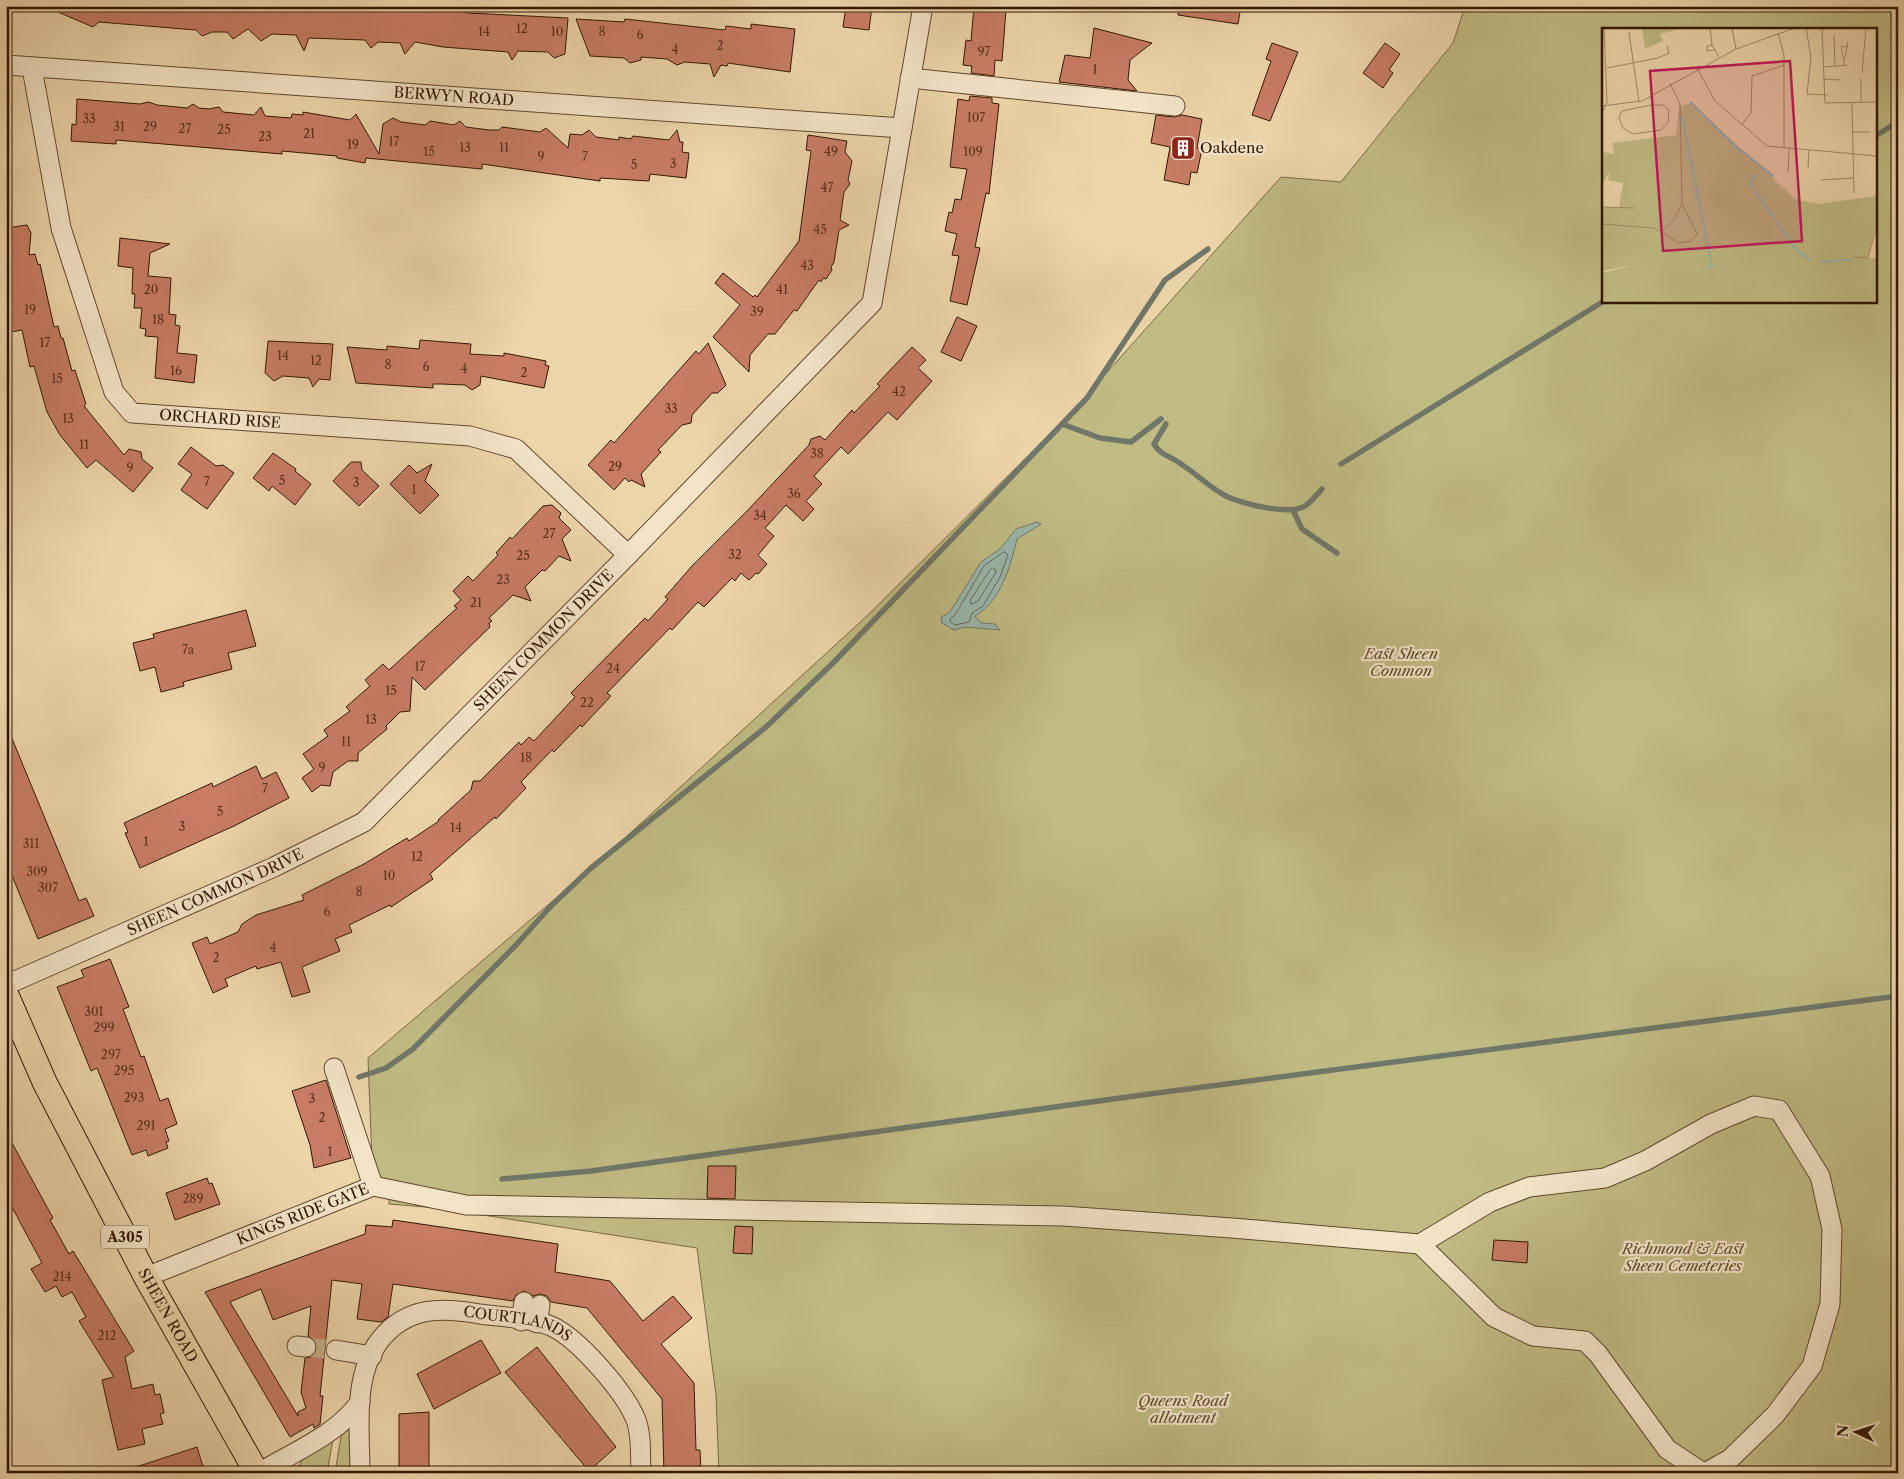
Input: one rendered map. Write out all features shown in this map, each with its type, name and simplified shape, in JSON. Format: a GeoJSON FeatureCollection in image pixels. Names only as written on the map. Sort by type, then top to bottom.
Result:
{"type":"FeatureCollection","features":[{"type":"Feature","properties":{"kind":"main road","name":"SHEEN ROAD"},"geometry":{"type":"LineString","coordinates":[[6,994],[45,1083],[146,1278],[258,1473]]}},
{"type":"Feature","properties":{"kind":"street","name":"SHEEN COMMON DRIVE"},"geometry":{"type":"LineString","coordinates":[[6,985],[274,867],[364,822],[628,555],[872,303],[923,6]]}},
{"type":"Feature","properties":{"kind":"street","name":"BERWYN ROAD"},"geometry":{"type":"LineString","coordinates":[[6,65],[902,128]]}},
{"type":"Feature","properties":{"kind":"street","name":"ORCHARD RISE"},"geometry":{"type":"LineString","coordinates":[[32,68],[61,228],[114,392],[132,413],[470,436],[516,449],[628,555]]}},
{"type":"Feature","properties":{"kind":"street"},"geometry":{"type":"LineString","coordinates":[[910,78],[1175,106]]}},
{"type":"Feature","properties":{"kind":"street","name":"KINGS RIDE GATE"},"geometry":{"type":"LineString","coordinates":[[146,1278],[373,1186],[334,1068]]}},
{"type":"Feature","properties":{"kind":"street"},"geometry":{"type":"LineString","coordinates":[[373,1186],[466,1205],[1064,1216],[1420,1244],[1490,1202],[1529,1187],[1605,1178],[1645,1160],[1711,1124],[1754,1106],[1779,1110],[1820,1176],[1832,1229],[1830,1304],[1812,1366],[1775,1415],[1730,1459],[1704,1473],[1667,1448],[1598,1354],[1584,1341],[1533,1336],[1494,1317],[1420,1244]]}},
{"type":"Feature","properties":{"kind":"street","name":"COURTLANDS"},"geometry":{"type":"LineString","coordinates":[[360,1473],[360,1402],[362,1388],[372,1356],[380,1341],[393,1328],[420,1313],[451,1309],[530,1313],[567,1334],[583,1348],[628,1405],[637,1421],[640,1439],[641,1473]]}},
{"type":"Feature","properties":{"kind":"street"},"geometry":{"type":"LineString","coordinates":[[336,1350],[372,1356]]}},
{"type":"Feature","properties":{"kind":"street","name":"COURTLANDS"},"geometry":{"type":"LineString","coordinates":[[258,1473],[338,1426],[351,1415],[360,1402]]}},
{"type":"Feature","properties":{"kind":"green space","name":"East Sheen Common"},"geometry":{"type":"Polygon","coordinates":[[[1465,6],[1898,6],[1898,1473],[719,1473],[716,1395],[697,1248],[437,1208],[389,1204],[389,1199],[373,1186],[368,1058],[602,859],[869,614],[1069,415],[1281,177],[1341,182],[1453,43],[1465,6]]]}},
{"type":"Feature","properties":{"kind":"green space"},"geometry":{"type":"Polygon","coordinates":[[[349,1430],[353,1433],[356,1473],[335,1473],[341,1437],[343,1432],[349,1430]]]}},
{"type":"Feature","properties":{"kind":"green space"},"geometry":{"type":"Polygon","coordinates":[[[333,1439],[327,1473],[294,1473],[303,1459],[333,1439]]]}},
{"type":"Feature","properties":{"kind":"water"},"geometry":{"type":"Polygon","coordinates":[[[1037,522],[1041,524],[1017,539],[1011,561],[998,592],[992,602],[975,616],[981,623],[995,624],[1000,630],[965,627],[954,630],[942,623],[941,617],[950,612],[981,562],[1000,549],[1016,529],[1037,522]]]}},
{"type":"Feature","properties":{"kind":"building"},"geometry":{"type":"Polygon","coordinates":[[[44,6],[414,6],[469,13],[568,18],[565,54],[554,58],[548,52],[518,51],[512,60],[508,52],[443,47],[415,42],[405,54],[400,43],[378,42],[371,48],[365,40],[309,38],[304,51],[296,35],[272,34],[261,41],[248,29],[233,39],[227,32],[212,32],[202,36],[196,30],[99,22],[93,27],[44,6]]]}},
{"type":"Feature","properties":{"kind":"building"},"geometry":{"type":"Polygon","coordinates":[[[846,6],[872,6],[869,30],[843,27],[846,6]]]}},
{"type":"Feature","properties":{"kind":"building"},"geometry":{"type":"Polygon","coordinates":[[[974,6],[1006,10],[1002,61],[995,60],[994,76],[971,73],[972,66],[963,65],[966,40],[971,41],[974,6]]]}},
{"type":"Feature","properties":{"kind":"building"},"geometry":{"type":"Polygon","coordinates":[[[1179,6],[1241,6],[1238,24],[1178,15],[1179,6]]]}},
{"type":"Feature","properties":{"kind":"building"},"geometry":{"type":"Polygon","coordinates":[[[576,19],[624,22],[625,19],[725,30],[726,26],[751,29],[751,24],[795,29],[790,72],[728,63],[727,66],[721,65],[714,77],[710,64],[685,62],[677,65],[667,59],[641,57],[641,60],[630,63],[624,58],[590,56],[576,19]]]}},
{"type":"Feature","properties":{"kind":"building"},"geometry":{"type":"Polygon","coordinates":[[[1094,28],[1152,43],[1130,60],[1128,80],[1137,91],[1059,82],[1065,55],[1090,58],[1094,28]]]}},
{"type":"Feature","properties":{"kind":"building"},"geometry":{"type":"Polygon","coordinates":[[[1272,43],[1298,52],[1270,121],[1252,115],[1271,61],[1266,59],[1272,43]]]}},
{"type":"Feature","properties":{"kind":"building"},"geometry":{"type":"Polygon","coordinates":[[[1385,43],[1400,54],[1389,70],[1393,73],[1383,88],[1363,73],[1385,43]]]}},
{"type":"Feature","properties":{"kind":"building"},"geometry":{"type":"Polygon","coordinates":[[[970,96],[992,98],[992,103],[999,104],[989,194],[986,193],[975,247],[980,248],[967,305],[950,301],[959,256],[952,255],[957,234],[945,231],[949,212],[952,213],[955,199],[961,200],[967,169],[950,167],[958,99],[969,101],[970,96]]]}},
{"type":"Feature","properties":{"kind":"building"},"geometry":{"type":"Polygon","coordinates":[[[77,99],[140,104],[149,102],[157,105],[187,108],[193,104],[199,108],[219,107],[223,112],[254,115],[261,107],[265,116],[291,118],[292,114],[303,115],[303,112],[350,120],[356,114],[379,154],[383,124],[393,118],[401,122],[425,125],[430,121],[454,125],[460,121],[466,127],[489,130],[499,130],[502,127],[540,132],[546,128],[568,148],[570,134],[582,135],[589,130],[596,137],[619,140],[619,137],[631,139],[633,136],[669,140],[677,130],[680,142],[683,142],[682,152],[689,153],[686,178],[650,174],[649,181],[600,178],[600,181],[482,164],[482,169],[366,158],[365,163],[337,158],[337,156],[282,151],[282,154],[116,140],[116,144],[71,141],[72,124],[76,125],[77,99]]]}},
{"type":"Feature","properties":{"kind":"building","name":"Oakdene"},"geometry":{"type":"Polygon","coordinates":[[[1156,115],[1174,117],[1182,115],[1202,119],[1197,148],[1202,149],[1197,173],[1191,172],[1189,185],[1164,180],[1170,147],[1151,143],[1156,115]]]}},
{"type":"Feature","properties":{"kind":"building"},"geometry":{"type":"Polygon","coordinates":[[[808,135],[847,141],[845,152],[852,161],[848,180],[850,184],[844,192],[840,220],[849,225],[839,230],[834,262],[831,267],[832,270],[826,279],[823,278],[821,282],[819,280],[797,311],[794,310],[775,334],[768,334],[750,355],[749,372],[713,337],[740,305],[715,283],[723,273],[753,297],[755,295],[757,297],[799,241],[811,151],[806,150],[808,135]]]}},
{"type":"Feature","properties":{"kind":"building"},"geometry":{"type":"Polygon","coordinates":[[[27,225],[31,233],[29,255],[35,254],[38,265],[40,264],[54,327],[58,326],[61,338],[63,338],[72,371],[75,370],[86,404],[84,406],[124,455],[129,449],[141,452],[142,459],[153,468],[133,492],[96,460],[87,468],[60,435],[47,412],[34,366],[30,367],[22,330],[6,333],[6,228],[27,225]]]}},
{"type":"Feature","properties":{"kind":"building"},"geometry":{"type":"Polygon","coordinates":[[[120,238],[170,244],[150,253],[148,276],[171,278],[169,314],[176,315],[175,325],[180,326],[177,353],[197,355],[194,383],[155,378],[158,337],[145,336],[146,329],[140,328],[142,308],[134,308],[135,294],[132,294],[133,268],[118,266],[120,238]]]}},
{"type":"Feature","properties":{"kind":"building"},"geometry":{"type":"Polygon","coordinates":[[[957,317],[977,326],[961,361],[941,352],[957,317]]]}},
{"type":"Feature","properties":{"kind":"building"},"geometry":{"type":"Polygon","coordinates":[[[420,340],[471,344],[470,354],[504,356],[504,353],[546,361],[545,365],[549,366],[544,388],[481,376],[480,385],[472,390],[465,385],[433,384],[433,388],[356,383],[347,347],[387,350],[387,346],[419,349],[420,340]]]}},
{"type":"Feature","properties":{"kind":"building"},"geometry":{"type":"Polygon","coordinates":[[[268,341],[333,344],[330,380],[319,379],[313,387],[309,378],[283,376],[274,381],[265,373],[268,341]]]}},
{"type":"Feature","properties":{"kind":"building"},"geometry":{"type":"Polygon","coordinates":[[[708,343],[726,385],[718,393],[712,393],[692,415],[691,423],[682,425],[658,450],[661,452],[641,474],[645,487],[631,480],[629,482],[625,478],[614,490],[588,465],[611,440],[614,443],[696,351],[699,354],[708,343]]]}},
{"type":"Feature","properties":{"kind":"building"},"geometry":{"type":"Polygon","coordinates":[[[912,347],[926,360],[918,368],[932,381],[897,420],[888,412],[848,454],[841,447],[814,476],[822,484],[806,501],[814,509],[803,521],[786,505],[765,528],[774,536],[758,555],[767,564],[758,574],[756,573],[749,580],[741,573],[735,581],[732,578],[704,607],[698,602],[672,630],[670,628],[607,693],[611,696],[582,727],[580,725],[554,752],[552,750],[521,782],[526,788],[496,819],[495,817],[430,874],[433,879],[391,907],[390,905],[349,925],[352,932],[335,939],[340,951],[302,967],[310,992],[292,997],[281,962],[257,969],[256,966],[225,979],[228,986],[213,993],[192,943],[207,937],[210,944],[238,932],[242,924],[256,915],[304,900],[302,895],[364,864],[407,838],[409,841],[439,821],[471,790],[473,781],[480,781],[519,742],[521,745],[529,737],[534,741],[575,697],[571,693],[645,618],[648,621],[668,599],[665,597],[692,566],[809,445],[811,439],[820,436],[825,440],[852,410],[854,413],[880,386],[877,384],[912,347]]]}},
{"type":"Feature","properties":{"kind":"building"},"geometry":{"type":"Polygon","coordinates":[[[191,447],[216,466],[223,465],[234,473],[207,509],[181,490],[192,474],[178,464],[191,447]]]}},
{"type":"Feature","properties":{"kind":"building"},"geometry":{"type":"Polygon","coordinates":[[[273,453],[296,469],[295,471],[311,484],[295,505],[272,486],[269,491],[253,478],[273,453]]]}},
{"type":"Feature","properties":{"kind":"building"},"geometry":{"type":"Polygon","coordinates":[[[351,462],[361,462],[362,470],[379,486],[359,506],[333,481],[351,462]]]}},
{"type":"Feature","properties":{"kind":"building"},"geometry":{"type":"Polygon","coordinates":[[[432,464],[425,481],[439,495],[420,514],[390,484],[409,465],[417,473],[432,464]]]}},
{"type":"Feature","properties":{"kind":"building"},"geometry":{"type":"Polygon","coordinates":[[[552,505],[561,513],[559,518],[571,530],[562,539],[571,561],[559,556],[545,571],[542,570],[525,587],[531,601],[513,595],[489,618],[492,621],[489,623],[490,627],[425,690],[412,677],[410,711],[400,712],[386,726],[387,729],[358,753],[358,761],[348,761],[333,772],[330,786],[321,785],[312,792],[302,778],[314,769],[303,754],[328,736],[324,730],[350,711],[346,707],[370,686],[365,680],[383,664],[389,670],[457,608],[454,606],[461,600],[453,591],[468,576],[473,581],[498,555],[496,553],[510,537],[512,539],[543,506],[552,505]]]}},
{"type":"Feature","properties":{"kind":"building"},"geometry":{"type":"Polygon","coordinates":[[[246,610],[256,646],[228,653],[232,669],[183,682],[184,686],[161,692],[155,667],[140,671],[133,643],[154,638],[153,634],[246,610]]]}},
{"type":"Feature","properties":{"kind":"building"},"geometry":{"type":"Polygon","coordinates":[[[6,724],[79,901],[86,898],[94,916],[38,939],[6,861],[6,724]]]}},
{"type":"Feature","properties":{"kind":"building"},"geometry":{"type":"Polygon","coordinates":[[[256,766],[262,779],[276,772],[289,798],[234,826],[140,868],[125,833],[128,832],[124,823],[212,783],[213,787],[256,766]]]}},
{"type":"Feature","properties":{"kind":"building"},"geometry":{"type":"Polygon","coordinates":[[[110,959],[129,1007],[123,1009],[141,1057],[144,1056],[160,1101],[168,1098],[177,1124],[165,1129],[169,1141],[166,1142],[168,1148],[148,1156],[146,1150],[132,1155],[97,1068],[91,1071],[57,987],[84,977],[81,970],[110,959]]]}},
{"type":"Feature","properties":{"kind":"building"},"geometry":{"type":"Polygon","coordinates":[[[326,1080],[351,1158],[314,1168],[310,1145],[292,1091],[326,1080]]]}},
{"type":"Feature","properties":{"kind":"building"},"geometry":{"type":"Polygon","coordinates":[[[6,1132],[53,1218],[50,1220],[69,1254],[73,1251],[134,1351],[125,1357],[132,1389],[153,1384],[155,1395],[160,1394],[164,1413],[160,1414],[163,1424],[142,1429],[145,1444],[118,1450],[102,1380],[114,1377],[79,1321],[86,1317],[72,1292],[62,1297],[56,1286],[45,1292],[31,1269],[42,1263],[6,1196],[6,1132]]]}},
{"type":"Feature","properties":{"kind":"building"},"geometry":{"type":"Polygon","coordinates":[[[708,1166],[736,1166],[735,1199],[707,1198],[708,1166]]]}},
{"type":"Feature","properties":{"kind":"building"},"geometry":{"type":"Polygon","coordinates":[[[207,1178],[209,1184],[212,1183],[220,1204],[175,1220],[166,1193],[207,1178]]]}},
{"type":"Feature","properties":{"kind":"building"},"geometry":{"type":"Polygon","coordinates":[[[393,1220],[558,1244],[555,1272],[610,1281],[643,1321],[673,1296],[692,1318],[661,1344],[694,1383],[696,1450],[700,1450],[701,1473],[664,1473],[662,1399],[587,1308],[551,1302],[547,1296],[541,1294],[533,1296],[525,1291],[516,1295],[513,1301],[393,1284],[388,1317],[381,1322],[357,1319],[362,1284],[332,1280],[320,1396],[323,1396],[320,1424],[314,1428],[313,1424],[290,1437],[205,1292],[365,1234],[366,1225],[392,1227],[393,1220]],[[261,1289],[230,1302],[298,1416],[298,1412],[306,1408],[301,1392],[305,1358],[311,1357],[317,1349],[316,1342],[308,1336],[311,1306],[273,1320],[261,1289]]]}},
{"type":"Feature","properties":{"kind":"building"},"geometry":{"type":"Polygon","coordinates":[[[735,1226],[753,1227],[752,1254],[733,1253],[735,1226]]]}},
{"type":"Feature","properties":{"kind":"building"},"geometry":{"type":"Polygon","coordinates":[[[1494,1240],[1528,1242],[1527,1263],[1492,1260],[1494,1240]]]}},
{"type":"Feature","properties":{"kind":"building"},"geometry":{"type":"Polygon","coordinates":[[[481,1340],[501,1373],[434,1409],[417,1374],[481,1340]]]}},
{"type":"Feature","properties":{"kind":"building"},"geometry":{"type":"Polygon","coordinates":[[[537,1347],[616,1447],[589,1471],[505,1372],[537,1347]]]}},
{"type":"Feature","properties":{"kind":"building"},"geometry":{"type":"Polygon","coordinates":[[[429,1412],[429,1473],[399,1473],[399,1414],[429,1412]]]}},
{"type":"Feature","properties":{"kind":"building"},"geometry":{"type":"Polygon","coordinates":[[[197,1447],[205,1473],[128,1473],[127,1470],[197,1447]]]}},
{"type":"Feature","properties":{"kind":"waterway"},"geometry":{"type":"LineString","coordinates":[[1876,135],[1898,122]]}},
{"type":"Feature","properties":{"kind":"waterway"},"geometry":{"type":"LineString","coordinates":[[359,1077],[386,1068],[413,1049],[516,945],[551,906],[591,868],[766,727],[832,664],[1087,398],[1165,280],[1208,249]]}},
{"type":"Feature","properties":{"kind":"waterway"},"geometry":{"type":"LineString","coordinates":[[1341,464],[1602,302]]}},
{"type":"Feature","properties":{"kind":"waterway"},"geometry":{"type":"LineString","coordinates":[[1062,424],[1100,438],[1131,442],[1161,419]]}},
{"type":"Feature","properties":{"kind":"waterway"},"geometry":{"type":"LineString","coordinates":[[1166,424],[1154,444],[1157,448],[1228,497],[1266,508],[1287,510],[1303,507],[1322,489]]}},
{"type":"Feature","properties":{"kind":"waterway"},"geometry":{"type":"LineString","coordinates":[[1293,510],[1302,529],[1337,553]]}},
{"type":"Feature","properties":{"kind":"waterway"},"geometry":{"type":"LineString","coordinates":[[502,1179],[591,1171],[1142,1095],[1898,996]]}},
{"type":"Feature","properties":{"kind":"tunnel"},"geometry":{"type":"LineString","coordinates":[[306,1347],[336,1350]]}},
{"type":"Feature","properties":{"kind":"place","name":"Oakdene"},"geometry":{"type":"Point","coordinates":[1183,148]}},
{"type":"Feature","properties":{"kind":"park label","name":"Richmond & East Sheen Cemeteries"},"geometry":{"type":"Point","coordinates":[1683,1258]}},
{"type":"Feature","properties":{"kind":"park label","name":"Queens Road allotment"},"geometry":{"type":"Point","coordinates":[1183,1410]}}]}
